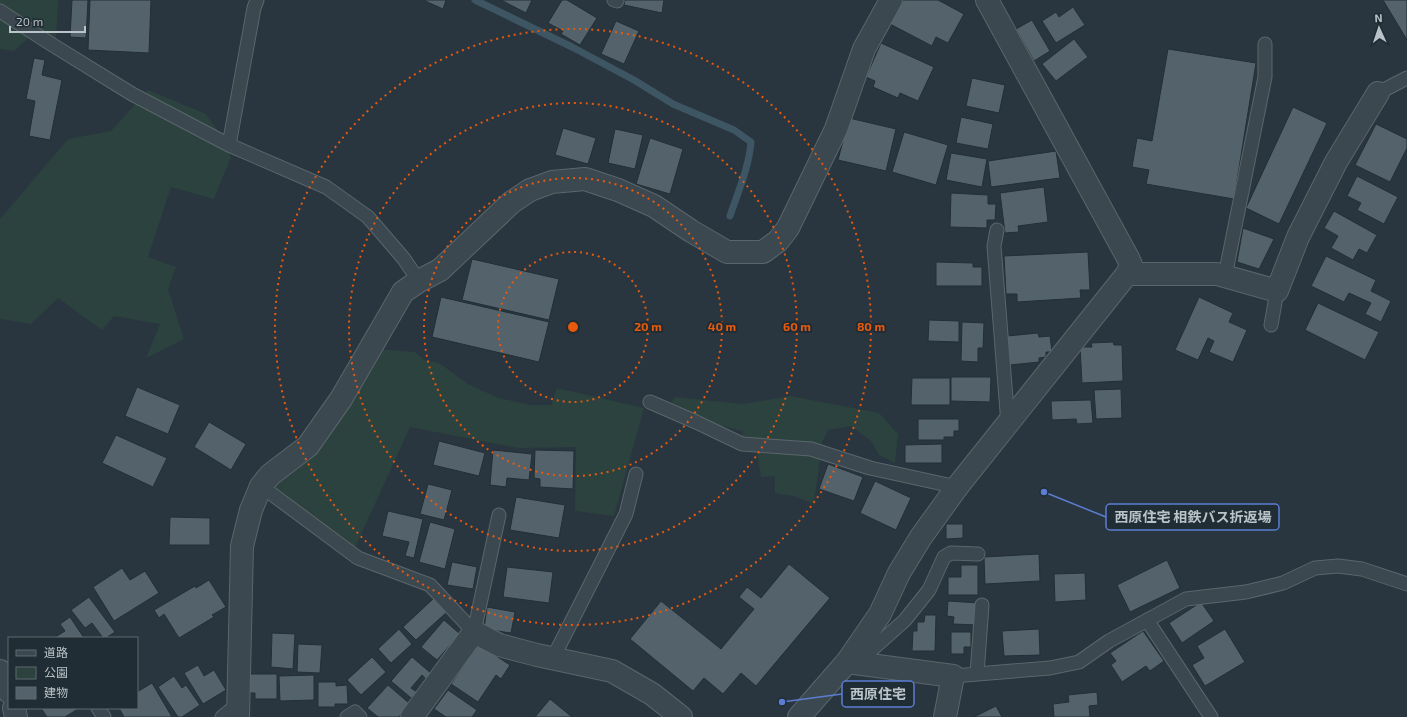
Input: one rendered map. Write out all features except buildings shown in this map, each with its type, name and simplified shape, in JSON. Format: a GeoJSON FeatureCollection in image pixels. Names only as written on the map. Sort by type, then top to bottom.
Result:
{"type":"FeatureCollection","features":[{"type":"Feature","properties":{"kind":"street"},"geometry":{"type":"LineString","coordinates":[[236,714],[242,546],[251,510],[261,486],[270,474],[308,446],[341,399],[403,292],[419,281],[440,270],[512,202],[530,190],[552,182],[585,179],[618,190],[654,206],[690,231],[728,252],[763,252],[778,241],[788,228],[836,129],[864,49],[891,0]]}},
{"type":"Feature","properties":{"kind":"street"},"geometry":{"type":"LineString","coordinates":[[799,717],[852,662],[880,614],[899,573],[921,536],[957,487],[1127,274],[1131,265],[986,0]]}},
{"type":"Feature","properties":{"kind":"street"},"geometry":{"type":"LineString","coordinates":[[1127,274],[1217,274],[1277,291],[1298,237],[1336,162],[1378,93]]}},
{"type":"Feature","properties":{"kind":"street"},"geometry":{"type":"LineString","coordinates":[[412,717],[474,632],[499,645],[612,671],[652,694],[680,717]]}},
{"type":"Feature","properties":{"kind":"street"},"geometry":{"type":"LineString","coordinates":[[852,662],[953,676],[945,717]]}},
{"type":"Feature","properties":{"kind":"street"},"geometry":{"type":"LineString","coordinates":[[0,670],[8,690]]}},
{"type":"Feature","properties":{"kind":"lane"},"geometry":{"type":"LineString","coordinates":[[229,145],[254,8],[257,0]]}},
{"type":"Feature","properties":{"kind":"lane"},"geometry":{"type":"LineString","coordinates":[[0,11],[132,94],[229,145],[326,187],[368,217],[404,259],[419,281]]}},
{"type":"Feature","properties":{"kind":"lane"},"geometry":{"type":"LineString","coordinates":[[1225,276],[1265,77],[1265,44]]}},
{"type":"Feature","properties":{"kind":"lane"},"geometry":{"type":"LineString","coordinates":[[1378,93],[1407,78]]}},
{"type":"Feature","properties":{"kind":"lane"},"geometry":{"type":"LineString","coordinates":[[997,230],[994,246],[1008,425]]}},
{"type":"Feature","properties":{"kind":"lane"},"geometry":{"type":"LineString","coordinates":[[1271,325],[1277,291]]}},
{"type":"Feature","properties":{"kind":"lane"},"geometry":{"type":"LineString","coordinates":[[650,402],[742,444],[811,450],[870,468],[957,487]]}},
{"type":"Feature","properties":{"kind":"lane"},"geometry":{"type":"LineString","coordinates":[[553,658],[626,514],[636,474]]}},
{"type":"Feature","properties":{"kind":"lane"},"geometry":{"type":"LineString","coordinates":[[261,486],[358,558],[430,585],[474,632]]}},
{"type":"Feature","properties":{"kind":"lane"},"geometry":{"type":"LineString","coordinates":[[474,632],[499,515]]}},
{"type":"Feature","properties":{"kind":"lane"},"geometry":{"type":"LineString","coordinates":[[852,662],[905,620],[928,590],[944,557],[951,553],[978,554]]}},
{"type":"Feature","properties":{"kind":"lane"},"geometry":{"type":"LineString","coordinates":[[953,676],[1050,668],[1079,662],[1109,641],[1186,599],[1246,592],[1283,582],[1315,568],[1338,566],[1362,569],[1407,584]]}},
{"type":"Feature","properties":{"kind":"lane"},"geometry":{"type":"LineString","coordinates":[[977,674],[982,605]]}},
{"type":"Feature","properties":{"kind":"lane"},"geometry":{"type":"LineString","coordinates":[[1147,620],[1211,717]]}},
{"type":"Feature","properties":{"kind":"lane"},"geometry":{"type":"LineString","coordinates":[[347,717],[355,712],[360,717]]}},
{"type":"Feature","properties":{"kind":"green space"},"geometry":{"type":"Polygon","coordinates":[[[0,0],[58,0],[56,41],[44,33],[28,38],[14,51],[0,49],[0,0]]]}},
{"type":"Feature","properties":{"kind":"green space"},"geometry":{"type":"Polygon","coordinates":[[[148,90],[206,114],[218,131],[231,157],[214,199],[171,187],[148,257],[176,267],[168,289],[184,339],[146,358],[160,324],[114,316],[102,330],[58,298],[31,324],[0,319],[0,219],[68,139],[111,131],[148,90]]]}},
{"type":"Feature","properties":{"kind":"green space"},"geometry":{"type":"Polygon","coordinates":[[[375,349],[415,352],[424,360],[439,363],[468,384],[498,398],[531,405],[551,405],[557,388],[644,408],[614,516],[575,511],[576,447],[518,448],[410,427],[354,550],[271,485],[375,349]]]}},
{"type":"Feature","properties":{"kind":"green space"},"geometry":{"type":"Polygon","coordinates":[[[790,396],[879,413],[898,434],[895,463],[879,455],[871,441],[851,426],[828,430],[822,442],[814,504],[794,496],[775,493],[775,476],[761,477],[757,452],[739,451],[743,431],[718,425],[671,403],[675,397],[742,404],[790,396]]]}},
{"type":"Feature","properties":{"kind":"waterway"},"geometry":{"type":"LineString","coordinates":[[475,0],[572,47],[634,80],[673,104],[734,130],[751,142],[746,170],[730,216]]}},
{"type":"Feature","properties":{"kind":"place","name":"西原住宅 相鉄バス折返場"},"geometry":{"type":"Point","coordinates":[1044,492]}},
{"type":"Feature","properties":{"kind":"place","name":"西原住宅"},"geometry":{"type":"Point","coordinates":[782,702]}}]}
